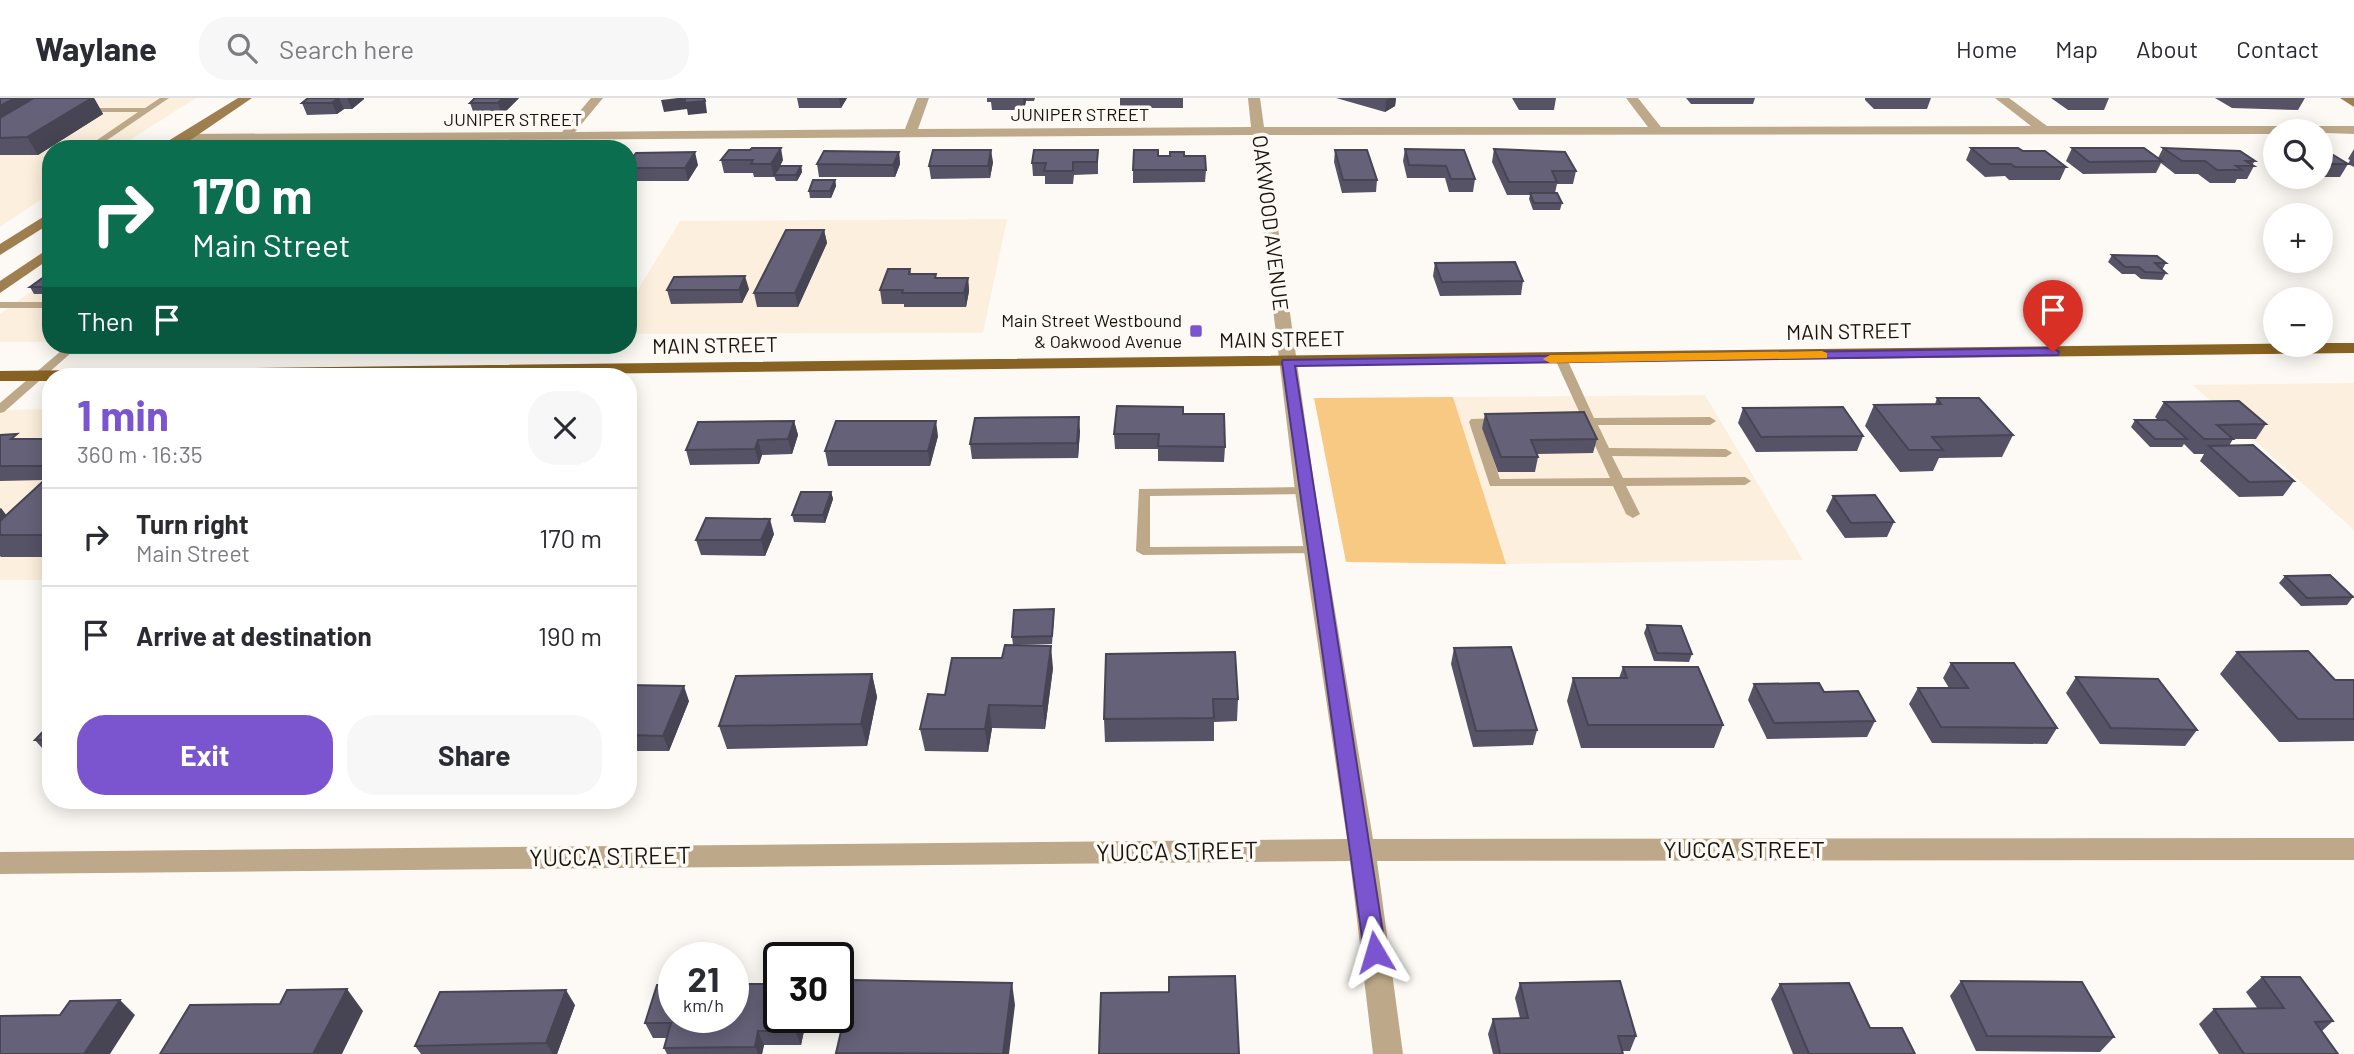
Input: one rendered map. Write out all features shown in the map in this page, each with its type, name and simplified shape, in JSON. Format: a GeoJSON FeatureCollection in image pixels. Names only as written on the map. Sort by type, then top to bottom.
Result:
{"type":"FeatureCollection","features":[{"type":"Feature","properties":{"kind":"main road","name":"MAIN STREET"},"geometry":{"type":"LineString","coordinates":[[637,371],[2354,348]]}},
{"type":"Feature","properties":{"kind":"main road","name":"MAIN STREET"},"geometry":{"type":"LineString","coordinates":[[0,376],[42,376]]}},
{"type":"Feature","properties":{"kind":"street"},"geometry":{"type":"LineString","coordinates":[[187,140],[246,98]]}},
{"type":"Feature","properties":{"kind":"street"},"geometry":{"type":"LineString","coordinates":[[564,137],[597,98]]}},
{"type":"Feature","properties":{"kind":"street"},"geometry":{"type":"LineString","coordinates":[[910,133],[923,98]]}},
{"type":"Feature","properties":{"kind":"street","name":"OAKWOOD AVENUE"},"geometry":{"type":"LineString","coordinates":[[1254,98],[1305,491],[1362,850],[1388,1054]]}},
{"type":"Feature","properties":{"kind":"street"},"geometry":{"type":"LineString","coordinates":[[1632,98],[1658,132]]}},
{"type":"Feature","properties":{"kind":"street"},"geometry":{"type":"LineString","coordinates":[[2001,98],[2042,129]]}},
{"type":"Feature","properties":{"kind":"street"},"geometry":{"type":"LineString","coordinates":[[2346,98],[2354,103]]}},
{"type":"Feature","properties":{"kind":"street","name":"JUNIPER STREET"},"geometry":{"type":"LineString","coordinates":[[400,140],[1259,131],[2354,130]]}},
{"type":"Feature","properties":{"kind":"street"},"geometry":{"type":"LineString","coordinates":[[0,251],[42,222]]}},
{"type":"Feature","properties":{"kind":"street"},"geometry":{"type":"LineString","coordinates":[[0,288],[42,258]]}},
{"type":"Feature","properties":{"kind":"street","name":"YUCCA STREET"},"geometry":{"type":"LineString","coordinates":[[0,863],[1362,850],[2354,849]]}},
{"type":"Feature","properties":{"kind":"lane"},"geometry":{"type":"LineString","coordinates":[[102,140],[165,98]]}},
{"type":"Feature","properties":{"kind":"lane"},"geometry":{"type":"LineString","coordinates":[[72,110],[147,110]]}},
{"type":"Feature","properties":{"kind":"lane"},"geometry":{"type":"LineString","coordinates":[[16,305],[33,292]]}},
{"type":"Feature","properties":{"kind":"lane"},"geometry":{"type":"LineString","coordinates":[[0,305],[42,305]]}},
{"type":"Feature","properties":{"kind":"lane"},"geometry":{"type":"LineString","coordinates":[[47,368],[63,354]]}},
{"type":"Feature","properties":{"kind":"lane"},"geometry":{"type":"LineString","coordinates":[[1561,359],[1633,514]]}},
{"type":"Feature","properties":{"kind":"lane"},"geometry":{"type":"LineString","coordinates":[[0,409],[42,372]]}},
{"type":"Feature","properties":{"kind":"lane"},"geometry":{"type":"LineString","coordinates":[[1553,422],[1710,421]]}},
{"type":"Feature","properties":{"kind":"lane"},"geometry":{"type":"LineString","coordinates":[[1514,422],[1475,422],[1495,483],[1745,481]]}},
{"type":"Feature","properties":{"kind":"lane"},"geometry":{"type":"LineString","coordinates":[[1606,452],[1726,453]]}},
{"type":"Feature","properties":{"kind":"lane"},"geometry":{"type":"LineString","coordinates":[[1305,491],[1144,492],[1143,551],[1315,550]]}},
{"type":"Feature","properties":{"kind":"shaded area"},"geometry":{"type":"Polygon","coordinates":[[[0,98],[196,98],[130,140],[42,140],[42,199],[0,227],[0,98]]]}},
{"type":"Feature","properties":{"kind":"shaded area"},"geometry":{"type":"Polygon","coordinates":[[[1007,219],[983,333],[637,334],[637,291],[680,221],[1007,219]]]}},
{"type":"Feature","properties":{"kind":"shaded area"},"geometry":{"type":"Polygon","coordinates":[[[42,284],[42,342],[0,342],[0,314],[42,284]]]}},
{"type":"Feature","properties":{"kind":"shaded area"},"geometry":{"type":"Polygon","coordinates":[[[2354,383],[2354,530],[2193,385],[2354,383]]]}},
{"type":"Feature","properties":{"kind":"shaded area"},"geometry":{"type":"Polygon","coordinates":[[[1705,395],[1803,560],[1506,564],[1453,397],[1705,395]]]}},
{"type":"Feature","properties":{"kind":"shaded area"},"geometry":{"type":"Polygon","coordinates":[[[1453,397],[1506,564],[1346,562],[1314,398],[1453,397]]]}},
{"type":"Feature","properties":{"kind":"shaded area"},"geometry":{"type":"Polygon","coordinates":[[[42,409],[42,580],[0,580],[0,410],[42,409]]]}},
{"type":"Feature","properties":{"kind":"building"},"geometry":{"type":"Polygon","coordinates":[[[0,98],[15,98],[0,106],[0,98]]]}},
{"type":"Feature","properties":{"kind":"building"},"geometry":{"type":"Polygon","coordinates":[[[34,98],[92,98],[27,137],[0,138],[0,118],[34,98]]]}},
{"type":"Feature","properties":{"kind":"building"},"geometry":{"type":"Polygon","coordinates":[[[308,98],[338,98],[332,103],[302,103],[308,98]]]}},
{"type":"Feature","properties":{"kind":"building"},"geometry":{"type":"Polygon","coordinates":[[[475,98],[503,98],[498,103],[470,103],[475,98]]]}},
{"type":"Feature","properties":{"kind":"building"},"geometry":{"type":"Polygon","coordinates":[[[685,98],[704,98],[705,101],[685,103],[685,98]]]}},
{"type":"Feature","properties":{"kind":"building"},"geometry":{"type":"Polygon","coordinates":[[[781,148],[771,164],[751,164],[753,160],[721,160],[729,150],[781,148]]]}},
{"type":"Feature","properties":{"kind":"building"},"geometry":{"type":"Polygon","coordinates":[[[1971,148],[2045,151],[2066,167],[1990,164],[1971,148]]]}},
{"type":"Feature","properties":{"kind":"building"},"geometry":{"type":"Polygon","coordinates":[[[2072,148],[2144,148],[2162,161],[2089,162],[2072,148]]]}},
{"type":"Feature","properties":{"kind":"building"},"geometry":{"type":"Polygon","coordinates":[[[2163,148],[2240,151],[2255,161],[2246,161],[2254,166],[2236,166],[2242,170],[2217,170],[2205,161],[2182,161],[2163,148]]]}},
{"type":"Feature","properties":{"kind":"building"},"geometry":{"type":"Polygon","coordinates":[[[1405,149],[1464,150],[1475,179],[1451,179],[1446,166],[1409,165],[1405,149]]]}},
{"type":"Feature","properties":{"kind":"building"},"geometry":{"type":"Polygon","coordinates":[[[1494,149],[1565,152],[1576,171],[1552,171],[1557,182],[1509,182],[1494,149]]]}},
{"type":"Feature","properties":{"kind":"building"},"geometry":{"type":"Polygon","coordinates":[[[933,150],[991,150],[988,166],[929,166],[933,150]]]}},
{"type":"Feature","properties":{"kind":"building"},"geometry":{"type":"Polygon","coordinates":[[[1034,150],[1098,150],[1097,162],[1073,162],[1073,171],[1044,171],[1046,163],[1032,163],[1034,150]]]}},
{"type":"Feature","properties":{"kind":"building"},"geometry":{"type":"Polygon","coordinates":[[[1134,150],[1158,150],[1158,156],[1170,156],[1170,152],[1184,152],[1184,156],[1205,156],[1206,170],[1133,170],[1134,150]]]}},
{"type":"Feature","properties":{"kind":"building"},"geometry":{"type":"Polygon","coordinates":[[[1335,150],[1367,150],[1377,180],[1343,180],[1335,150]]]}},
{"type":"Feature","properties":{"kind":"building"},"geometry":{"type":"Polygon","coordinates":[[[824,151],[899,152],[893,165],[817,164],[824,151]]]}},
{"type":"Feature","properties":{"kind":"building"},"geometry":{"type":"Polygon","coordinates":[[[695,152],[685,168],[637,168],[637,153],[695,152]]]}},
{"type":"Feature","properties":{"kind":"building"},"geometry":{"type":"Polygon","coordinates":[[[2333,155],[2348,164],[2333,164],[2333,155]]]}},
{"type":"Feature","properties":{"kind":"building"},"geometry":{"type":"Polygon","coordinates":[[[780,166],[801,166],[796,175],[774,175],[780,166]]]}},
{"type":"Feature","properties":{"kind":"building"},"geometry":{"type":"Polygon","coordinates":[[[813,180],[835,180],[830,191],[809,191],[813,180]]]}},
{"type":"Feature","properties":{"kind":"building"},"geometry":{"type":"Polygon","coordinates":[[[1530,193],[1557,193],[1562,203],[1534,203],[1530,193]]]}},
{"type":"Feature","properties":{"kind":"building"},"geometry":{"type":"Polygon","coordinates":[[[786,230],[824,230],[795,293],[754,293],[786,230]]]}},
{"type":"Feature","properties":{"kind":"building"},"geometry":{"type":"Polygon","coordinates":[[[2112,255],[2157,256],[2166,263],[2155,263],[2166,273],[2125,267],[2112,255]]]}},
{"type":"Feature","properties":{"kind":"building"},"geometry":{"type":"Polygon","coordinates":[[[1515,262],[1523,281],[1442,282],[1435,263],[1515,262]]]}},
{"type":"Feature","properties":{"kind":"building"},"geometry":{"type":"Polygon","coordinates":[[[888,269],[910,269],[909,274],[936,274],[935,278],[968,278],[964,293],[902,293],[903,290],[880,290],[888,269]]]}},
{"type":"Feature","properties":{"kind":"building"},"geometry":{"type":"Polygon","coordinates":[[[745,276],[739,290],[667,290],[674,277],[745,276]]]}},
{"type":"Feature","properties":{"kind":"building"},"geometry":{"type":"Polygon","coordinates":[[[42,278],[42,287],[30,287],[42,278]]]}},
{"type":"Feature","properties":{"kind":"building"},"geometry":{"type":"Polygon","coordinates":[[[1937,398],[1979,398],[2013,435],[1932,437],[1943,450],[1909,450],[1874,405],[1941,404],[1937,398]]]}},
{"type":"Feature","properties":{"kind":"building"},"geometry":{"type":"Polygon","coordinates":[[[2239,401],[2266,424],[2217,425],[2233,439],[2204,439],[2164,402],[2239,401]]]}},
{"type":"Feature","properties":{"kind":"building"},"geometry":{"type":"Polygon","coordinates":[[[1117,406],[1183,407],[1183,414],[1224,414],[1225,447],[1158,446],[1159,434],[1114,434],[1117,406]]]}},
{"type":"Feature","properties":{"kind":"building"},"geometry":{"type":"Polygon","coordinates":[[[1843,407],[1863,436],[1761,437],[1743,408],[1843,407]]]}},
{"type":"Feature","properties":{"kind":"building"},"geometry":{"type":"Polygon","coordinates":[[[1584,412],[1597,439],[1531,440],[1538,457],[1501,457],[1485,414],[1584,412]]]}},
{"type":"Feature","properties":{"kind":"building"},"geometry":{"type":"Polygon","coordinates":[[[1079,417],[1077,443],[970,444],[975,418],[1079,417]]]}},
{"type":"Feature","properties":{"kind":"building"},"geometry":{"type":"Polygon","coordinates":[[[2135,420],[2166,420],[2187,439],[2155,439],[2135,420]]]}},
{"type":"Feature","properties":{"kind":"building"},"geometry":{"type":"Polygon","coordinates":[[[794,421],[788,439],[758,440],[755,449],[686,450],[698,422],[794,421]]]}},
{"type":"Feature","properties":{"kind":"building"},"geometry":{"type":"Polygon","coordinates":[[[836,421],[936,421],[928,451],[825,451],[836,421]]]}},
{"type":"Feature","properties":{"kind":"building"},"geometry":{"type":"Polygon","coordinates":[[[17,434],[11,439],[42,439],[42,466],[0,466],[0,435],[17,434]]]}},
{"type":"Feature","properties":{"kind":"building"},"geometry":{"type":"Polygon","coordinates":[[[2253,445],[2294,481],[2249,482],[2209,446],[2253,445]]]}},
{"type":"Feature","properties":{"kind":"building"},"geometry":{"type":"Polygon","coordinates":[[[42,482],[42,535],[0,535],[0,521],[42,482]]]}},
{"type":"Feature","properties":{"kind":"building"},"geometry":{"type":"Polygon","coordinates":[[[801,492],[831,492],[823,515],[792,515],[801,492]]]}},
{"type":"Feature","properties":{"kind":"building"},"geometry":{"type":"Polygon","coordinates":[[[1875,495],[1894,522],[1851,523],[1833,496],[1875,495]]]}},
{"type":"Feature","properties":{"kind":"building"},"geometry":{"type":"Polygon","coordinates":[[[706,518],[770,519],[761,540],[696,540],[706,518]]]}},
{"type":"Feature","properties":{"kind":"building"},"geometry":{"type":"Polygon","coordinates":[[[2330,575],[2353,597],[2307,598],[2285,576],[2330,575]]]}},
{"type":"Feature","properties":{"kind":"building"},"geometry":{"type":"Polygon","coordinates":[[[1054,609],[1052,636],[1012,637],[1014,610],[1054,609]]]}},
{"type":"Feature","properties":{"kind":"building"},"geometry":{"type":"Polygon","coordinates":[[[1647,625],[1681,626],[1692,654],[1657,653],[1647,625]]]}},
{"type":"Feature","properties":{"kind":"building"},"geometry":{"type":"Polygon","coordinates":[[[1005,645],[1051,646],[1043,706],[989,705],[985,729],[920,729],[928,694],[945,695],[952,658],[1002,658],[1005,645]]]}},
{"type":"Feature","properties":{"kind":"building"},"geometry":{"type":"Polygon","coordinates":[[[1511,647],[1537,730],[1476,731],[1454,648],[1511,647]]]}},
{"type":"Feature","properties":{"kind":"building"},"geometry":{"type":"Polygon","coordinates":[[[2308,651],[2335,680],[2354,680],[2354,719],[2298,719],[2237,652],[2308,651]]]}},
{"type":"Feature","properties":{"kind":"building"},"geometry":{"type":"Polygon","coordinates":[[[1235,652],[1238,699],[1213,699],[1214,718],[1104,719],[1106,654],[1235,652]]]}},
{"type":"Feature","properties":{"kind":"building"},"geometry":{"type":"Polygon","coordinates":[[[1951,663],[2014,663],[2057,728],[1941,727],[1918,688],[1968,688],[1951,663]]]}},
{"type":"Feature","properties":{"kind":"building"},"geometry":{"type":"Polygon","coordinates":[[[1623,667],[1698,667],[1723,725],[1588,725],[1573,678],[1627,678],[1623,667]]]}},
{"type":"Feature","properties":{"kind":"building"},"geometry":{"type":"Polygon","coordinates":[[[872,674],[861,724],[719,726],[736,676],[872,674]]]}},
{"type":"Feature","properties":{"kind":"building"},"geometry":{"type":"Polygon","coordinates":[[[2076,677],[2158,679],[2197,730],[2111,728],[2076,677]]]}},
{"type":"Feature","properties":{"kind":"building"},"geometry":{"type":"Polygon","coordinates":[[[1819,683],[1824,692],[1858,691],[1875,721],[1774,723],[1754,684],[1819,683]]]}},
{"type":"Feature","properties":{"kind":"building"},"geometry":{"type":"Polygon","coordinates":[[[637,685],[684,686],[663,736],[637,735],[637,685]]]}},
{"type":"Feature","properties":{"kind":"building"},"geometry":{"type":"Polygon","coordinates":[[[1235,976],[1239,1054],[1099,1054],[1101,993],[1169,992],[1169,977],[1235,976]]]}},
{"type":"Feature","properties":{"kind":"building"},"geometry":{"type":"Polygon","coordinates":[[[2262,977],[2300,977],[2333,1021],[2315,1022],[2338,1054],[2244,1054],[2214,1009],[2284,1008],[2262,977]]]}},
{"type":"Feature","properties":{"kind":"building"},"geometry":{"type":"Polygon","coordinates":[[[854,980],[1012,983],[1003,1054],[836,1053],[841,1033],[854,1033],[854,980]]]}},
{"type":"Feature","properties":{"kind":"building"},"geometry":{"type":"Polygon","coordinates":[[[1620,981],[1636,1036],[1618,1036],[1623,1054],[1500,1054],[1493,1019],[1528,1018],[1520,983],[1620,981]]]}},
{"type":"Feature","properties":{"kind":"building"},"geometry":{"type":"Polygon","coordinates":[[[1961,981],[2082,982],[2114,1037],[1987,1036],[1961,981]]]}},
{"type":"Feature","properties":{"kind":"building"},"geometry":{"type":"Polygon","coordinates":[[[1849,983],[1870,1028],[1902,1028],[1915,1054],[1809,1054],[1780,984],[1849,983]]]}},
{"type":"Feature","properties":{"kind":"building"},"geometry":{"type":"Polygon","coordinates":[[[749,984],[763,984],[763,1031],[758,1031],[755,1047],[664,1048],[668,1033],[749,1033],[749,984]]]}},
{"type":"Feature","properties":{"kind":"building"},"geometry":{"type":"Polygon","coordinates":[[[657,985],[658,1023],[645,1023],[657,985]]]}},
{"type":"Feature","properties":{"kind":"building"},"geometry":{"type":"Polygon","coordinates":[[[347,989],[313,1054],[160,1054],[190,1005],[280,1004],[287,990],[347,989]]]}},
{"type":"Feature","properties":{"kind":"building"},"geometry":{"type":"Polygon","coordinates":[[[566,990],[546,1043],[415,1046],[440,992],[566,990]]]}},
{"type":"Feature","properties":{"kind":"building"},"geometry":{"type":"Polygon","coordinates":[[[120,1000],[84,1054],[0,1054],[0,1016],[60,1015],[70,1001],[120,1000]]]}},
{"type":"Feature","properties":{"kind":"slow traffic"},"geometry":{"type":"LineString","coordinates":[[1550,359],[1822,355]]}},
{"type":"Feature","properties":{"kind":"place","name":"Main Street Westbound & Oakwood Avenue"},"geometry":{"type":"Point","coordinates":[1196,331]}},
{"type":"Feature","properties":{"kind":"route"},"geometry":{"type":"LineString","coordinates":[[1375,952],[1288,362],[2053,352]]}}]}
